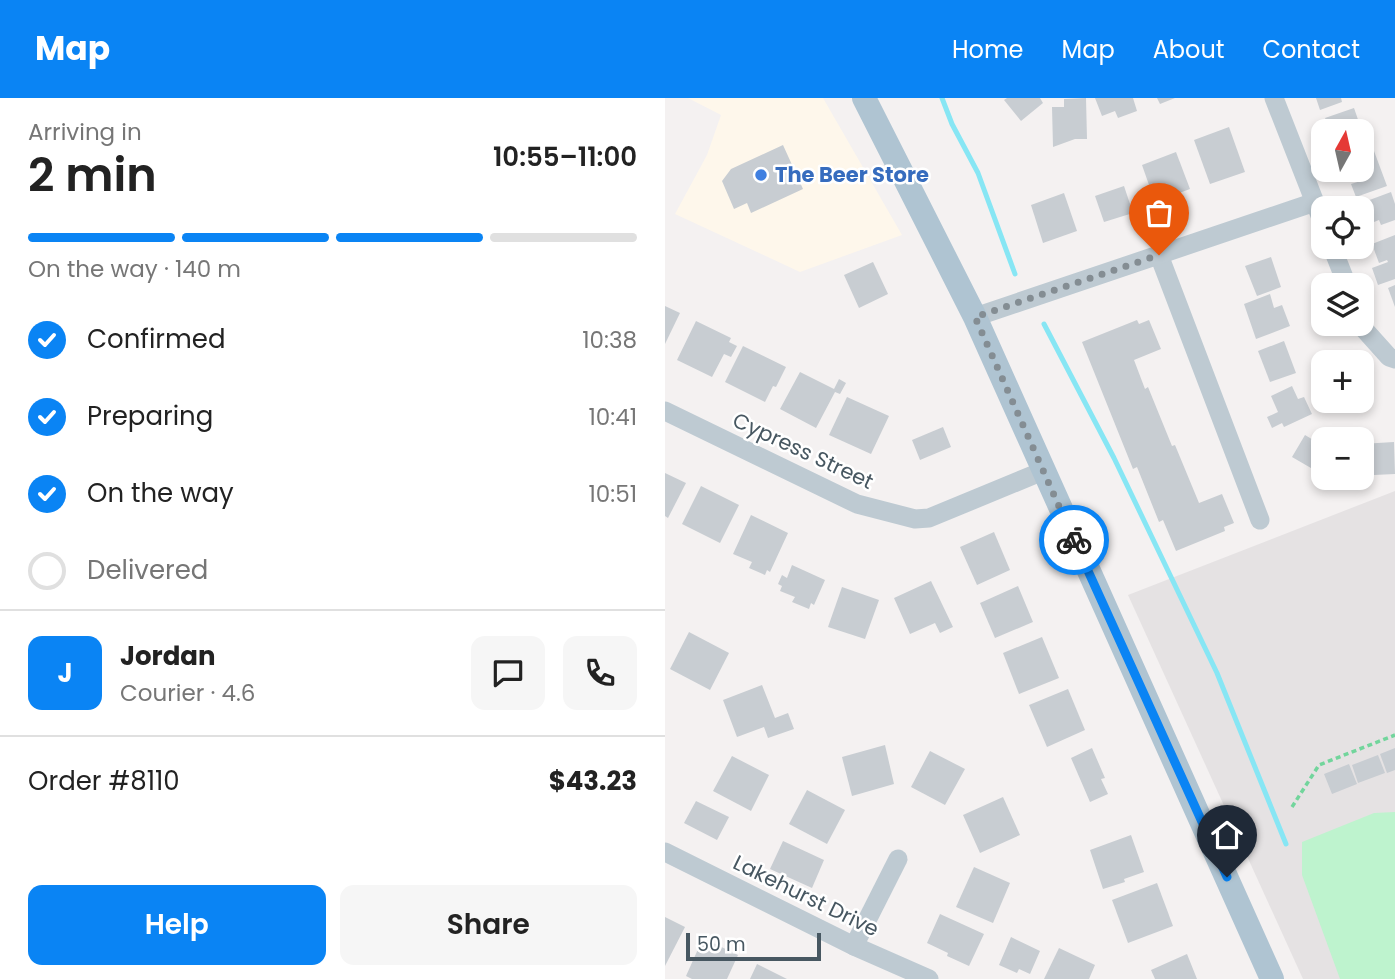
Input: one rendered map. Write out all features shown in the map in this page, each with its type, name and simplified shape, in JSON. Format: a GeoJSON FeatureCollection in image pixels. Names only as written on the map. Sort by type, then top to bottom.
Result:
{"type":"FeatureCollection","features":[{"type":"Feature","properties":{"kind":"main road"},"geometry":{"type":"LineString","coordinates":[[864,98],[975,317],[1272,979]]}},
{"type":"Feature","properties":{"kind":"street"},"geometry":{"type":"LineString","coordinates":[[1274,98],[1313,196]]}},
{"type":"Feature","properties":{"kind":"street"},"geometry":{"type":"LineString","coordinates":[[975,317],[1311,203]]}},
{"type":"Feature","properties":{"kind":"street"},"geometry":{"type":"LineString","coordinates":[[1159,255],[1260,520]]}},
{"type":"Feature","properties":{"kind":"street"},"geometry":{"type":"LineString","coordinates":[[1370,336],[1389,357],[1395,359]]}},
{"type":"Feature","properties":{"kind":"street","name":"Cypress Street"},"geometry":{"type":"LineString","coordinates":[[665,411],[857,504],[915,519],[929,519],[1044,471]]}},
{"type":"Feature","properties":{"kind":"street","name":"Lakehurst Drive"},"geometry":{"type":"LineString","coordinates":[[665,852],[854,946],[929,979]]}},
{"type":"Feature","properties":{"kind":"street"},"geometry":{"type":"LineString","coordinates":[[854,946],[898,859]]}},
{"type":"Feature","properties":{"kind":"path"},"geometry":{"type":"LineString","coordinates":[[1292,807],[1318,765],[1395,735]]}},
{"type":"Feature","properties":{"kind":"shaded area"},"geometry":{"type":"Polygon","coordinates":[[[688,98],[823,98],[902,235],[800,272],[675,214],[707,155],[721,115],[688,98]]]}},
{"type":"Feature","properties":{"kind":"shaded area"},"geometry":{"type":"Polygon","coordinates":[[[1395,491],[1395,979],[1303,979],[1128,595],[1395,491]]]}},
{"type":"Feature","properties":{"kind":"green space"},"geometry":{"type":"Polygon","coordinates":[[[1395,812],[1395,979],[1340,979],[1302,875],[1302,842],[1374,813],[1395,812]]]}},
{"type":"Feature","properties":{"kind":"building"},"geometry":{"type":"Polygon","coordinates":[[[1040,98],[1043,103],[1021,121],[1004,100],[1040,98]]]}},
{"type":"Feature","properties":{"kind":"building"},"geometry":{"type":"Polygon","coordinates":[[[1086,98],[1087,139],[1075,139],[1053,147],[1052,107],[1064,107],[1064,99],[1086,98]]]}},
{"type":"Feature","properties":{"kind":"building"},"geometry":{"type":"Polygon","coordinates":[[[1095,98],[1133,98],[1137,111],[1118,118],[1115,111],[1102,116],[1095,98]]]}},
{"type":"Feature","properties":{"kind":"building"},"geometry":{"type":"Polygon","coordinates":[[[1157,98],[1175,98],[1160,104],[1157,98]]]}},
{"type":"Feature","properties":{"kind":"building"},"geometry":{"type":"Polygon","coordinates":[[[1316,98],[1341,98],[1342,102],[1320,110],[1316,98]]]}},
{"type":"Feature","properties":{"kind":"building"},"geometry":{"type":"Polygon","coordinates":[[[1354,108],[1358,119],[1325,119],[1354,108]]]}},
{"type":"Feature","properties":{"kind":"building"},"geometry":{"type":"Polygon","coordinates":[[[1229,127],[1245,172],[1210,184],[1194,140],[1229,127]]]}},
{"type":"Feature","properties":{"kind":"building","name":"The Beer Store"},"geometry":{"type":"Polygon","coordinates":[[[783,145],[803,189],[751,213],[747,203],[734,209],[722,181],[731,169],[783,145]]]}},
{"type":"Feature","properties":{"kind":"building"},"geometry":{"type":"Polygon","coordinates":[[[1374,151],[1387,186],[1356,196],[1351,184],[1374,182],[1374,151]]]}},
{"type":"Feature","properties":{"kind":"building"},"geometry":{"type":"Polygon","coordinates":[[[1176,152],[1190,189],[1155,202],[1142,165],[1176,152]]]}},
{"type":"Feature","properties":{"kind":"building"},"geometry":{"type":"Polygon","coordinates":[[[1124,186],[1133,213],[1104,222],[1095,196],[1124,186]]]}},
{"type":"Feature","properties":{"kind":"building"},"geometry":{"type":"Polygon","coordinates":[[[1391,192],[1395,204],[1395,220],[1381,225],[1379,220],[1374,222],[1374,198],[1391,192]]]}},
{"type":"Feature","properties":{"kind":"building"},"geometry":{"type":"Polygon","coordinates":[[[1064,193],[1077,231],[1043,243],[1031,205],[1064,193]]]}},
{"type":"Feature","properties":{"kind":"building"},"geometry":{"type":"Polygon","coordinates":[[[1395,235],[1395,279],[1378,285],[1372,268],[1388,262],[1379,263],[1374,243],[1395,235]]]}},
{"type":"Feature","properties":{"kind":"building"},"geometry":{"type":"Polygon","coordinates":[[[1271,257],[1281,287],[1257,296],[1245,266],[1271,257]]]}},
{"type":"Feature","properties":{"kind":"building"},"geometry":{"type":"Polygon","coordinates":[[[873,262],[888,294],[859,308],[844,275],[873,262]]]}},
{"type":"Feature","properties":{"kind":"building"},"geometry":{"type":"Polygon","coordinates":[[[1395,285],[1395,307],[1388,288],[1395,285]]]}},
{"type":"Feature","properties":{"kind":"building"},"geometry":{"type":"Polygon","coordinates":[[[1270,294],[1274,308],[1282,305],[1290,326],[1256,339],[1244,304],[1270,294]]]}},
{"type":"Feature","properties":{"kind":"building"},"geometry":{"type":"Polygon","coordinates":[[[665,306],[680,313],[665,344],[665,306]]]}},
{"type":"Feature","properties":{"kind":"building"},"geometry":{"type":"Polygon","coordinates":[[[1137,320],[1139,324],[1149,320],[1161,349],[1134,360],[1172,446],[1175,445],[1199,503],[1222,494],[1234,523],[1224,527],[1225,531],[1176,551],[1163,520],[1159,522],[1137,467],[1133,469],[1082,342],[1137,320]]]}},
{"type":"Feature","properties":{"kind":"building"},"geometry":{"type":"Polygon","coordinates":[[[696,321],[731,338],[729,342],[737,346],[731,357],[724,354],[712,377],[677,360],[696,321]]]}},
{"type":"Feature","properties":{"kind":"building"},"geometry":{"type":"Polygon","coordinates":[[[1284,341],[1296,373],[1270,382],[1258,351],[1284,341]]]}},
{"type":"Feature","properties":{"kind":"building"},"geometry":{"type":"Polygon","coordinates":[[[743,346],[786,367],[765,402],[725,382],[743,346]]]}},
{"type":"Feature","properties":{"kind":"building"},"geometry":{"type":"Polygon","coordinates":[[[800,372],[834,389],[839,379],[846,383],[840,394],[835,392],[816,428],[780,409],[800,372]]]}},
{"type":"Feature","properties":{"kind":"building"},"geometry":{"type":"Polygon","coordinates":[[[1292,386],[1298,399],[1304,397],[1312,414],[1284,427],[1282,423],[1272,428],[1267,417],[1278,412],[1271,396],[1292,386]]]}},
{"type":"Feature","properties":{"kind":"building"},"geometry":{"type":"Polygon","coordinates":[[[847,397],[889,416],[871,454],[829,435],[847,397]]]}},
{"type":"Feature","properties":{"kind":"building"},"geometry":{"type":"Polygon","coordinates":[[[943,427],[951,447],[920,460],[912,440],[943,427]]]}},
{"type":"Feature","properties":{"kind":"building"},"geometry":{"type":"Polygon","coordinates":[[[1305,435],[1311,439],[1311,468],[1292,457],[1305,435]]]}},
{"type":"Feature","properties":{"kind":"building"},"geometry":{"type":"Polygon","coordinates":[[[1394,442],[1395,474],[1374,475],[1374,443],[1394,442]]]}},
{"type":"Feature","properties":{"kind":"building"},"geometry":{"type":"Polygon","coordinates":[[[665,473],[686,483],[668,518],[665,516],[665,473]]]}},
{"type":"Feature","properties":{"kind":"building"},"geometry":{"type":"Polygon","coordinates":[[[701,486],[739,505],[720,543],[682,524],[701,486]]]}},
{"type":"Feature","properties":{"kind":"building"},"geometry":{"type":"Polygon","coordinates":[[[751,515],[788,533],[770,572],[767,570],[765,575],[749,568],[752,562],[733,554],[751,515]]]}},
{"type":"Feature","properties":{"kind":"building"},"geometry":{"type":"Polygon","coordinates":[[[994,532],[1010,570],[977,585],[960,547],[994,532]]]}},
{"type":"Feature","properties":{"kind":"building"},"geometry":{"type":"Polygon","coordinates":[[[792,565],[825,580],[814,605],[811,603],[809,609],[792,602],[795,597],[780,591],[782,586],[778,584],[782,575],[787,578],[792,565]]]}},
{"type":"Feature","properties":{"kind":"building"},"geometry":{"type":"Polygon","coordinates":[[[931,581],[953,627],[940,633],[935,623],[910,634],[894,598],[931,581]]]}},
{"type":"Feature","properties":{"kind":"building"},"geometry":{"type":"Polygon","coordinates":[[[1018,586],[1033,622],[995,638],[980,603],[1018,586]]]}},
{"type":"Feature","properties":{"kind":"building"},"geometry":{"type":"Polygon","coordinates":[[[842,587],[879,600],[865,639],[828,627],[842,587]]]}},
{"type":"Feature","properties":{"kind":"building"},"geometry":{"type":"Polygon","coordinates":[[[689,632],[729,653],[710,690],[670,669],[689,632]]]}},
{"type":"Feature","properties":{"kind":"building"},"geometry":{"type":"Polygon","coordinates":[[[1042,637],[1059,678],[1019,694],[1003,653],[1042,637]]]}},
{"type":"Feature","properties":{"kind":"building"},"geometry":{"type":"Polygon","coordinates":[[[762,685],[775,718],[788,713],[794,729],[768,738],[764,727],[737,737],[723,700],[762,685]]]}},
{"type":"Feature","properties":{"kind":"building"},"geometry":{"type":"Polygon","coordinates":[[[1068,689],[1085,730],[1047,747],[1029,705],[1068,689]]]}},
{"type":"Feature","properties":{"kind":"building"},"geometry":{"type":"Polygon","coordinates":[[[885,745],[894,784],[852,796],[842,757],[885,745]]]}},
{"type":"Feature","properties":{"kind":"building"},"geometry":{"type":"Polygon","coordinates":[[[1092,748],[1105,778],[1101,779],[1108,794],[1090,802],[1071,758],[1092,748]]]}},
{"type":"Feature","properties":{"kind":"building"},"geometry":{"type":"Polygon","coordinates":[[[1395,748],[1395,770],[1387,773],[1380,754],[1395,748]]]}},
{"type":"Feature","properties":{"kind":"building"},"geometry":{"type":"Polygon","coordinates":[[[930,751],[965,769],[945,805],[911,787],[930,751]]]}},
{"type":"Feature","properties":{"kind":"building"},"geometry":{"type":"Polygon","coordinates":[[[1378,755],[1385,773],[1358,783],[1352,765],[1378,755]]]}},
{"type":"Feature","properties":{"kind":"building"},"geometry":{"type":"Polygon","coordinates":[[[732,756],[769,775],[751,811],[713,791],[732,756]]]}},
{"type":"Feature","properties":{"kind":"building"},"geometry":{"type":"Polygon","coordinates":[[[1349,764],[1357,784],[1332,794],[1324,774],[1349,764]]]}},
{"type":"Feature","properties":{"kind":"building"},"geometry":{"type":"Polygon","coordinates":[[[807,790],[845,810],[827,844],[789,824],[807,790]]]}},
{"type":"Feature","properties":{"kind":"building"},"geometry":{"type":"Polygon","coordinates":[[[1003,797],[1020,835],[980,853],[963,815],[1003,797]]]}},
{"type":"Feature","properties":{"kind":"building"},"geometry":{"type":"Polygon","coordinates":[[[696,801],[729,817],[717,840],[684,823],[696,801]]]}},
{"type":"Feature","properties":{"kind":"building"},"geometry":{"type":"Polygon","coordinates":[[[1131,835],[1144,872],[1103,889],[1090,850],[1131,835]]]}},
{"type":"Feature","properties":{"kind":"building"},"geometry":{"type":"Polygon","coordinates":[[[783,841],[824,860],[812,888],[770,869],[783,841]]]}},
{"type":"Feature","properties":{"kind":"building"},"geometry":{"type":"Polygon","coordinates":[[[974,867],[1010,883],[993,923],[956,907],[974,867]]]}},
{"type":"Feature","properties":{"kind":"building"},"geometry":{"type":"Polygon","coordinates":[[[1157,883],[1173,926],[1128,943],[1112,900],[1157,883]]]}},
{"type":"Feature","properties":{"kind":"building"},"geometry":{"type":"Polygon","coordinates":[[[940,914],[984,934],[969,966],[927,943],[940,914]]]}},
{"type":"Feature","properties":{"kind":"building"},"geometry":{"type":"Polygon","coordinates":[[[665,917],[685,927],[665,966],[665,917]]]}},
{"type":"Feature","properties":{"kind":"building"},"geometry":{"type":"Polygon","coordinates":[[[1011,937],[1040,951],[1030,974],[1019,969],[1017,973],[999,965],[1011,937]]]}},
{"type":"Feature","properties":{"kind":"building"},"geometry":{"type":"Polygon","coordinates":[[[703,938],[738,955],[727,979],[692,979],[686,976],[703,938]]]}},
{"type":"Feature","properties":{"kind":"building"},"geometry":{"type":"Polygon","coordinates":[[[1059,948],[1095,965],[1089,979],[1044,979],[1059,948]]]}},
{"type":"Feature","properties":{"kind":"building"},"geometry":{"type":"Polygon","coordinates":[[[1187,954],[1197,979],[1155,979],[1151,970],[1187,954]]]}},
{"type":"Feature","properties":{"kind":"building"},"geometry":{"type":"Polygon","coordinates":[[[757,964],[787,979],[750,979],[757,964]]]}},
{"type":"Feature","properties":{"kind":"waterway"},"geometry":{"type":"LineString","coordinates":[[942,98],[952,124],[978,173],[1015,274]]}},
{"type":"Feature","properties":{"kind":"waterway"},"geometry":{"type":"LineString","coordinates":[[1044,324],[1114,458],[1217,673],[1286,844]]}},
{"type":"Feature","properties":{"kind":"way so far"},"geometry":{"type":"LineString","coordinates":[[1074,540],[975,317],[1159,255]]}},
{"type":"Feature","properties":{"kind":"place","name":"The Beer Store"},"geometry":{"type":"Point","coordinates":[761,175]}},
{"type":"Feature","properties":{"kind":"route"},"geometry":{"type":"LineString","coordinates":[[1074,540],[1227,877]]}}]}
